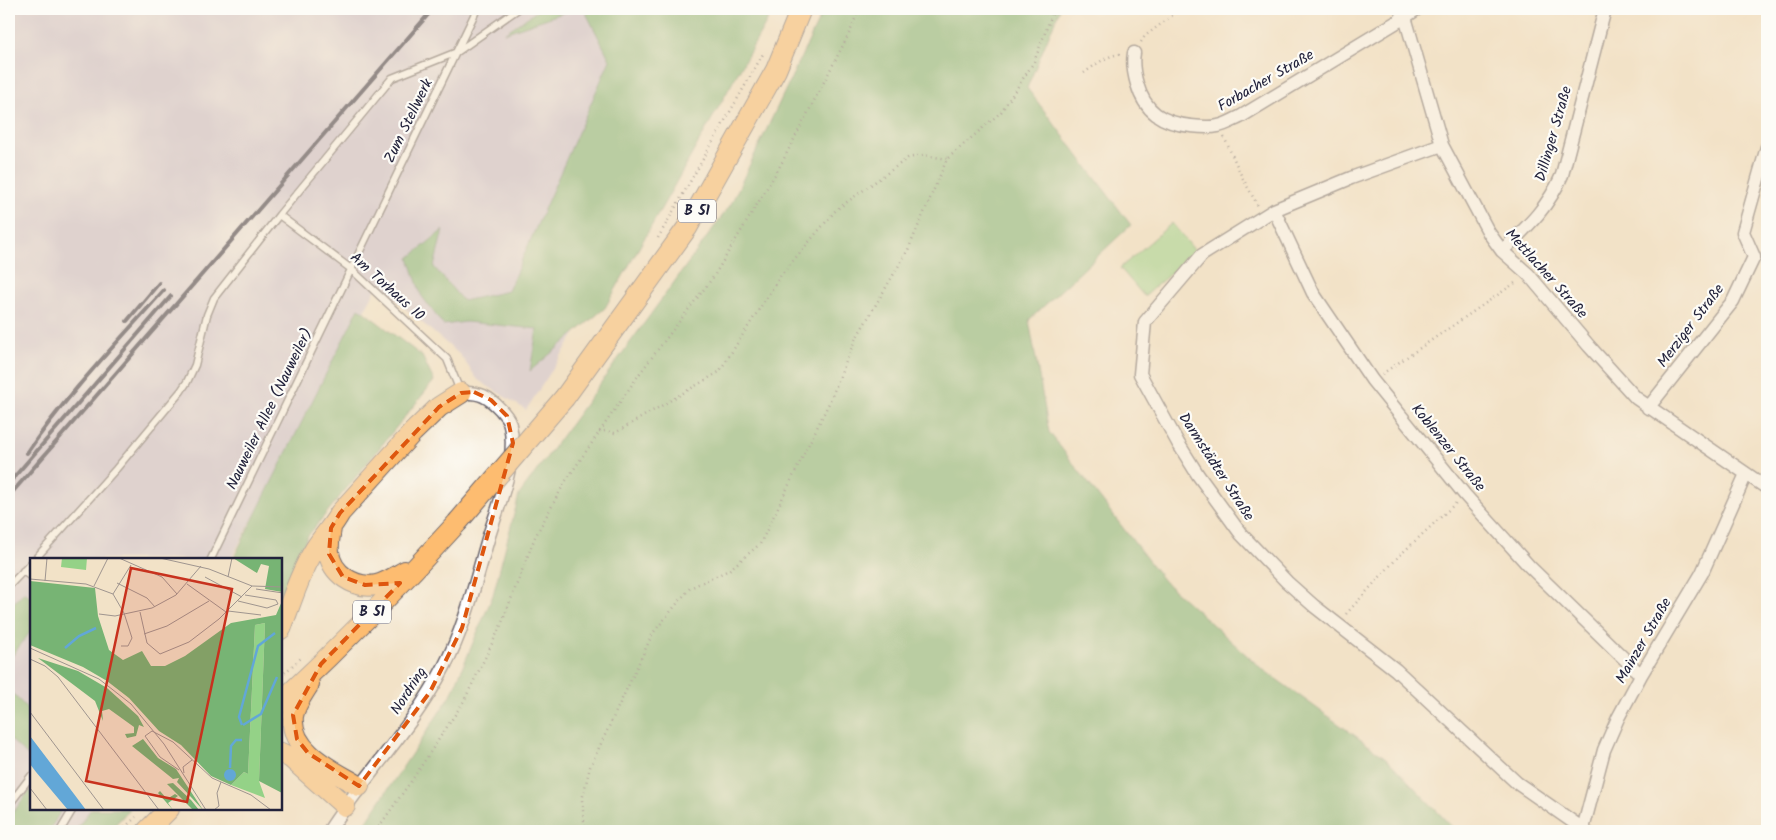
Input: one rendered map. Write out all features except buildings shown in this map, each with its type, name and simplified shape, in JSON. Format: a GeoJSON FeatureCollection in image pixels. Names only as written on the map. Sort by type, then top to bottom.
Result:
{"type":"FeatureCollection","features":[{"type":"Feature","properties":{"kind":"main road","name":"B 51"},"geometry":{"type":"LineString","coordinates":[[282,701],[423,560],[565,397],[687,228],[776,70],[801,9]]}},
{"type":"Feature","properties":{"kind":"main road"},"geometry":{"type":"LineString","coordinates":[[282,626],[301,576],[316,547],[332,528],[340,513],[439,407],[461,393]]}},
{"type":"Feature","properties":{"kind":"main road"},"geometry":{"type":"LineString","coordinates":[[332,528],[328,542],[329,554],[334,566],[343,577],[353,582],[376,585],[423,560]]}},
{"type":"Feature","properties":{"kind":"main road"},"geometry":{"type":"LineString","coordinates":[[321,664],[297,703],[293,715],[293,728],[297,739],[308,753],[359,786]]}},
{"type":"Feature","properties":{"kind":"main road"},"geometry":{"type":"LineString","coordinates":[[282,754],[291,758],[345,806]]}},
{"type":"Feature","properties":{"kind":"main road"},"geometry":{"type":"LineString","coordinates":[[142,823],[168,810]]}},
{"type":"Feature","properties":{"kind":"street","name":"Forbacher Straße"},"geometry":{"type":"LineString","coordinates":[[1134,53],[1134,74],[1139,92],[1148,107],[1163,120],[1200,127],[1220,126],[1240,117],[1403,13],[1417,9]]}},
{"type":"Feature","properties":{"kind":"street","name":"Dillinger Straße"},"geometry":{"type":"LineString","coordinates":[[1502,251],[1530,224],[1553,195],[1562,176],[1605,9]]}},
{"type":"Feature","properties":{"kind":"street","name":"Mettlacher Straße"},"geometry":{"type":"LineString","coordinates":[[1403,13],[1442,145],[1489,233],[1502,251],[1528,274],[1620,382],[1636,398],[1767,488]]}},
{"type":"Feature","properties":{"kind":"street","name":"Darmstädter Straße"},"geometry":{"type":"LineString","coordinates":[[1442,145],[1351,178],[1269,213],[1202,255],[1145,322],[1140,374],[1183,451],[1241,534],[1287,582],[1314,606],[1396,670],[1517,783],[1584,830]]}},
{"type":"Feature","properties":{"kind":"street","name":"Merziger Straße"},"geometry":{"type":"LineString","coordinates":[[1648,408],[1733,302],[1754,257],[1743,232],[1767,147]]}},
{"type":"Feature","properties":{"kind":"street","name":"Koblenzer Straße"},"geometry":{"type":"LineString","coordinates":[[1269,213],[1313,293],[1372,380],[1464,495],[1529,566],[1641,674]]}},
{"type":"Feature","properties":{"kind":"street","name":"Nordring"},"geometry":{"type":"LineString","coordinates":[[329,831],[359,786],[401,734],[430,692],[444,668],[462,628],[507,476],[512,443],[507,416],[491,400],[474,392],[461,393]]}},
{"type":"Feature","properties":{"kind":"street","name":"Mainzer Straße"},"geometry":{"type":"LineString","coordinates":[[1584,830],[1604,750],[1618,718],[1641,674],[1702,573],[1746,474]]}},
{"type":"Feature","properties":{"kind":"lane"},"geometry":{"type":"LineString","coordinates":[[36,558],[116,468],[188,382],[195,365],[207,315],[214,298],[279,215],[392,78],[456,52],[477,9]]}},
{"type":"Feature","properties":{"kind":"lane","name":"Zum Stellwerk"},"geometry":{"type":"LineString","coordinates":[[350,270],[456,52],[518,9]]}},
{"type":"Feature","properties":{"kind":"lane","name":"Am Torhaus 10"},"geometry":{"type":"LineString","coordinates":[[279,215],[350,270],[447,359],[461,393]]}},
{"type":"Feature","properties":{"kind":"lane","name":"Nauweiler Allee (Nauweiler)"},"geometry":{"type":"LineString","coordinates":[[211,558],[350,270]]}},
{"type":"Feature","properties":{"kind":"lane"},"geometry":{"type":"LineString","coordinates":[[9,586],[30,564]]}},
{"type":"Feature","properties":{"kind":"lane"},"geometry":{"type":"LineString","coordinates":[[24,571],[30,575]]}},
{"type":"Feature","properties":{"kind":"lane"},"geometry":{"type":"LineString","coordinates":[[9,804],[30,777]]}},
{"type":"Feature","properties":{"kind":"lane"},"geometry":{"type":"LineString","coordinates":[[60,831],[72,810]]}},
{"type":"Feature","properties":{"kind":"path"},"geometry":{"type":"LineString","coordinates":[[376,831],[464,701],[501,625],[535,537],[565,482],[640,373],[714,276],[779,168],[850,32],[859,9]]}},
{"type":"Feature","properties":{"kind":"path"},"geometry":{"type":"LineString","coordinates":[[585,831],[582,800],[590,767],[653,633],[690,588],[729,570],[760,544],[829,403],[855,340],[908,250],[947,159],[1001,112],[1034,62],[1054,9]]}},
{"type":"Feature","properties":{"kind":"path"},"geometry":{"type":"LineString","coordinates":[[657,239],[766,50]]}},
{"type":"Feature","properties":{"kind":"path"},"geometry":{"type":"LineString","coordinates":[[1220,126],[1242,177],[1269,213]]}},
{"type":"Feature","properties":{"kind":"path"},"geometry":{"type":"LineString","coordinates":[[598,432],[615,434],[719,372],[781,275],[836,210],[908,158],[924,155],[947,159]]}},
{"type":"Feature","properties":{"kind":"path"},"geometry":{"type":"LineString","coordinates":[[1372,380],[1528,274]]}},
{"type":"Feature","properties":{"kind":"path"},"geometry":{"type":"LineString","coordinates":[[1338,623],[1399,556],[1464,495]]}},
{"type":"Feature","properties":{"kind":"path"},"geometry":{"type":"LineString","coordinates":[[121,831],[142,823]]}},
{"type":"Feature","properties":{"kind":"highlighted area"},"geometry":{"type":"Polygon","coordinates":[[[474,392],[491,400],[507,416],[513,443],[462,628],[430,692],[359,786],[308,753],[297,739],[293,715],[321,664],[400,583],[365,585],[343,577],[329,554],[331,528],[340,513],[439,407],[461,393],[474,392]]]}},
{"type":"Feature","properties":{"kind":"shaded area"},"geometry":{"type":"Polygon","coordinates":[[[9,9],[774,9],[686,163],[526,410],[478,380],[460,355],[378,285],[232,558],[30,558],[30,810],[100,810],[88,831],[9,831],[9,9]]]}},
{"type":"Feature","properties":{"kind":"green space"},"geometry":{"type":"Polygon","coordinates":[[[540,9],[574,9],[504,33],[540,9]]]}},
{"type":"Feature","properties":{"kind":"green space"},"geometry":{"type":"Polygon","coordinates":[[[584,9],[774,9],[605,308],[530,371],[537,329],[466,322],[443,325],[421,295],[409,258],[443,230],[434,267],[463,301],[508,291],[610,60],[584,9]]]}},
{"type":"Feature","properties":{"kind":"green space"},"geometry":{"type":"Polygon","coordinates":[[[824,9],[1060,9],[1027,88],[1131,225],[1029,320],[1049,432],[1164,581],[1261,668],[1386,758],[1456,831],[360,831],[451,695],[493,595],[519,495],[731,204],[824,9]]]}},
{"type":"Feature","properties":{"kind":"green space"},"geometry":{"type":"Polygon","coordinates":[[[1172,223],[1196,252],[1144,296],[1120,268],[1172,223]]]}},
{"type":"Feature","properties":{"kind":"green space"},"geometry":{"type":"Polygon","coordinates":[[[359,308],[422,356],[434,381],[307,537],[282,600],[282,558],[234,558],[359,308]]]}},
{"type":"Feature","properties":{"kind":"green space"},"geometry":{"type":"Polygon","coordinates":[[[24,592],[30,596],[30,632],[9,660],[9,608],[24,592]]]}},
{"type":"Feature","properties":{"kind":"green space"},"geometry":{"type":"Polygon","coordinates":[[[9,690],[30,711],[30,758],[9,738],[9,690]]]}},
{"type":"Feature","properties":{"kind":"green space"},"geometry":{"type":"Polygon","coordinates":[[[30,789],[30,810],[61,810],[49,831],[9,831],[9,818],[30,789]]]}},
{"type":"Feature","properties":{"kind":"green space"},"geometry":{"type":"Polygon","coordinates":[[[90,810],[129,810],[109,831],[75,831],[90,810]]]}},
{"type":"Feature","properties":{"kind":"railway"},"geometry":{"type":"LineString","coordinates":[[9,496],[433,9]]}},
{"type":"Feature","properties":{"kind":"railway"},"geometry":{"type":"LineString","coordinates":[[127,321],[159,283]]}},
{"type":"Feature","properties":{"kind":"railway"},"geometry":{"type":"LineString","coordinates":[[27,453],[76,389],[164,290]]}},
{"type":"Feature","properties":{"kind":"railway"},"geometry":{"type":"LineString","coordinates":[[9,483],[171,296]]}}]}
